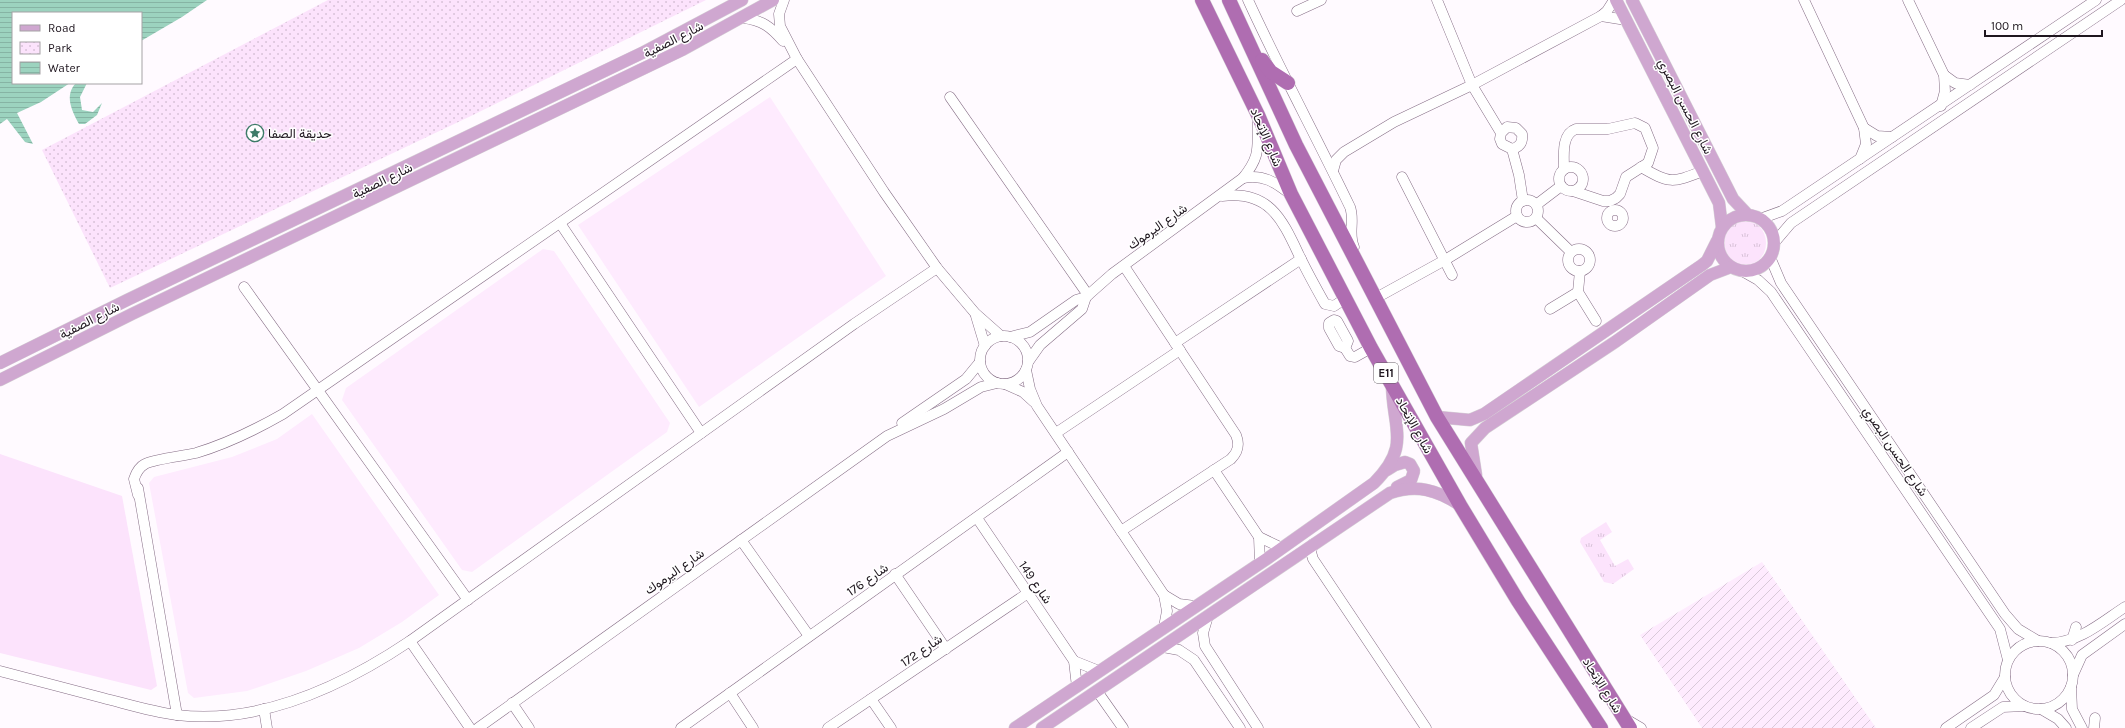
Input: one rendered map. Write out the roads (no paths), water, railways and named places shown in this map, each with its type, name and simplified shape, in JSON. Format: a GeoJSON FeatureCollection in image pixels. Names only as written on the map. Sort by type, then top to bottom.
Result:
{"type":"FeatureCollection","features":[{"type":"Feature","properties":{"kind":"highway","name":"شارع الإتحاد"},"geometry":{"type":"LineString","coordinates":[[1202,0],[1258,115],[1291,194],[1371,348],[1460,505],[1518,601],[1601,728]]}},
{"type":"Feature","properties":{"kind":"highway","name":"شارع الإتحاد"},"geometry":{"type":"LineString","coordinates":[[1229,0],[1296,145],[1437,417],[1478,486],[1626,723]]}},
{"type":"Feature","properties":{"kind":"highway"},"geometry":{"type":"LineString","coordinates":[[1246,39],[1254,45],[1271,72],[1288,83]]}},
{"type":"Feature","properties":{"kind":"main road","name":"شارع الصفية"},"geometry":{"type":"LineString","coordinates":[[0,363],[141,293],[644,52],[742,0]]}},
{"type":"Feature","properties":{"kind":"main road","name":"شارع الصفية"},"geometry":{"type":"LineString","coordinates":[[0,380],[132,314],[578,101],[743,18],[773,0]]}},
{"type":"Feature","properties":{"kind":"main road"},"geometry":{"type":"LineString","coordinates":[[1195,0],[1210,17]]}},
{"type":"Feature","properties":{"kind":"main road","name":"شارع الحسن البصري"},"geometry":{"type":"LineString","coordinates":[[1615,0],[1719,203],[1722,227]]}},
{"type":"Feature","properties":{"kind":"main road","name":"شارع الحسن البصري"},"geometry":{"type":"LineString","coordinates":[[1632,0],[1733,200],[1748,215]]}},
{"type":"Feature","properties":{"kind":"main road"},"geometry":{"type":"LineString","coordinates":[[1437,417],[1470,420],[1484,414],[1702,265],[1707,261],[1718,241],[1722,227],[1734,217],[1748,215],[1760,218],[1770,229],[1774,243],[1770,256],[1758,268],[1737,269],[1710,275],[1621,338],[1485,428],[1471,443],[1472,462],[1478,486]]}},
{"type":"Feature","properties":{"kind":"main road"},"geometry":{"type":"LineString","coordinates":[[1718,241],[1721,256],[1737,269]]}},
{"type":"Feature","properties":{"kind":"main road"},"geometry":{"type":"LineString","coordinates":[[1384,472],[1394,457],[1398,437],[1392,397],[1392,383]]}},
{"type":"Feature","properties":{"kind":"main road"},"geometry":{"type":"LineString","coordinates":[[1014,728],[1282,548],[1364,491],[1384,472],[1395,465],[1405,462],[1410,464],[1414,471],[1410,480],[1298,554],[1042,728]]}},
{"type":"Feature","properties":{"kind":"main road"},"geometry":{"type":"LineString","coordinates":[[1390,493],[1411,488],[1429,490],[1460,505]]}},
{"type":"Feature","properties":{"kind":"main road"},"geometry":{"type":"LineString","coordinates":[[1077,687],[1079,694],[1084,699]]}},
{"type":"Feature","properties":{"kind":"street"},"geometry":{"type":"LineString","coordinates":[[784,0],[779,14],[780,26],[795,56],[884,192],[937,268],[974,313],[980,323],[985,346],[980,362],[986,375],[1023,392],[1037,406],[1164,595],[1168,611],[1164,627]]}},
{"type":"Feature","properties":{"kind":"street"},"geometry":{"type":"LineString","coordinates":[[1248,0],[1288,83],[1322,146],[1352,214],[1351,237],[1363,264],[1364,275]]}},
{"type":"Feature","properties":{"kind":"street"},"geometry":{"type":"LineString","coordinates":[[1297,11],[1321,0]]}},
{"type":"Feature","properties":{"kind":"street"},"geometry":{"type":"LineString","coordinates":[[1437,0],[1472,86],[1501,133]]}},
{"type":"Feature","properties":{"kind":"street"},"geometry":{"type":"LineString","coordinates":[[1333,171],[1336,160],[1344,152],[1394,122],[1472,86],[1601,16],[1607,11],[1615,0]]}},
{"type":"Feature","properties":{"kind":"street"},"geometry":{"type":"LineString","coordinates":[[1804,0],[1864,128],[1866,144],[1860,159]]}},
{"type":"Feature","properties":{"kind":"street"},"geometry":{"type":"LineString","coordinates":[[1908,0],[1944,75],[1946,91],[1941,106]]}},
{"type":"Feature","properties":{"kind":"street"},"geometry":{"type":"LineString","coordinates":[[2078,12],[2079,0]]}},
{"type":"Feature","properties":{"kind":"street"},"geometry":{"type":"LineString","coordinates":[[1760,218],[1772,216],[1782,211],[1941,106],[2096,0]]}},
{"type":"Feature","properties":{"kind":"street"},"geometry":{"type":"LineString","coordinates":[[1774,243],[1791,223],[2121,0]]}},
{"type":"Feature","properties":{"kind":"street"},"geometry":{"type":"LineString","coordinates":[[1601,16],[1626,20]]}},
{"type":"Feature","properties":{"kind":"street"},"geometry":{"type":"LineString","coordinates":[[743,18],[757,20],[770,27],[795,56]]}},
{"type":"Feature","properties":{"kind":"street"},"geometry":{"type":"LineString","coordinates":[[178,715],[174,685],[138,495],[134,484],[136,474],[141,466],[202,451],[244,435],[264,425],[318,390],[560,223],[795,56]]}},
{"type":"Feature","properties":{"kind":"street"},"geometry":{"type":"LineString","coordinates":[[1944,75],[1955,84],[1970,85]]}},
{"type":"Feature","properties":{"kind":"street"},"geometry":{"type":"LineString","coordinates":[[950,97],[1087,296]]}},
{"type":"Feature","properties":{"kind":"street","name":"شارع اليرموك"},"geometry":{"type":"LineString","coordinates":[[1006,336],[1030,332],[1076,300],[1087,296],[1124,266],[1222,196],[1243,178],[1254,164],[1258,153],[1258,115]]}},
{"type":"Feature","properties":{"kind":"street"},"geometry":{"type":"LineString","coordinates":[[1635,123],[1645,128],[1653,148],[1648,163],[1641,167],[1626,177],[1620,194],[1610,201],[1603,201],[1566,190],[1561,186],[1559,179],[1564,169],[1566,137],[1572,130],[1608,130],[1635,123]]}},
{"type":"Feature","properties":{"kind":"street"},"geometry":{"type":"LineString","coordinates":[[1510,127],[1516,128],[1520,131],[1522,137],[1518,147],[1512,149],[1502,144],[1500,139],[1501,133],[1510,127]]}},
{"type":"Feature","properties":{"kind":"street"},"geometry":{"type":"LineString","coordinates":[[1864,128],[1877,136],[1892,137]]}},
{"type":"Feature","properties":{"kind":"street"},"geometry":{"type":"LineString","coordinates":[[1322,146],[1332,151],[1344,152]]}},
{"type":"Feature","properties":{"kind":"street"},"geometry":{"type":"LineString","coordinates":[[1512,149],[1520,174],[1523,201]]}},
{"type":"Feature","properties":{"kind":"street"},"geometry":{"type":"LineString","coordinates":[[1641,167],[1662,180],[1672,181],[1703,171]]}},
{"type":"Feature","properties":{"kind":"street"},"geometry":{"type":"LineString","coordinates":[[1564,169],[1576,168],[1582,174],[1582,183],[1573,191]]}},
{"type":"Feature","properties":{"kind":"street"},"geometry":{"type":"LineString","coordinates":[[1243,178],[1261,177],[1274,182],[1291,194]]}},
{"type":"Feature","properties":{"kind":"street"},"geometry":{"type":"LineString","coordinates":[[1402,177],[1452,275]]}},
{"type":"Feature","properties":{"kind":"street"},"geometry":{"type":"LineString","coordinates":[[1536,205],[1561,186]]}},
{"type":"Feature","properties":{"kind":"street"},"geometry":{"type":"LineString","coordinates":[[1222,196],[1247,196],[1269,207],[1285,226],[1323,301],[1328,306],[1331,320],[1338,321],[1347,339],[1348,344],[1345,348],[1350,356],[1355,357],[1371,348]]}},
{"type":"Feature","properties":{"kind":"street"},"geometry":{"type":"LineString","coordinates":[[1517,216],[1517,207],[1523,201],[1532,201],[1538,210],[1536,218]]}},
{"type":"Feature","properties":{"kind":"street"},"geometry":{"type":"LineString","coordinates":[[1603,201],[1604,208],[1609,214]]}},
{"type":"Feature","properties":{"kind":"street"},"geometry":{"type":"LineString","coordinates":[[1376,298],[1445,260],[1517,216]]}},
{"type":"Feature","properties":{"kind":"street"},"geometry":{"type":"LineString","coordinates":[[1517,216],[1526,222],[1536,218]]}},
{"type":"Feature","properties":{"kind":"street"},"geometry":{"type":"LineString","coordinates":[[1536,218],[1571,252]]}},
{"type":"Feature","properties":{"kind":"street"},"geometry":{"type":"LineString","coordinates":[[560,223],[701,433]]}},
{"type":"Feature","properties":{"kind":"street"},"geometry":{"type":"LineString","coordinates":[[1578,249],[1588,254],[1588,265],[1580,271],[1574,270],[1568,265],[1568,257],[1571,252],[1578,249]]}},
{"type":"Feature","properties":{"kind":"street","name":"شارع الحسن البصري"},"geometry":{"type":"LineString","coordinates":[[1770,256],[1781,283],[2005,614],[2018,629],[2038,641]]}},
{"type":"Feature","properties":{"kind":"street"},"geometry":{"type":"LineString","coordinates":[[1056,433],[1301,259]]}},
{"type":"Feature","properties":{"kind":"street"},"geometry":{"type":"LineString","coordinates":[[1121,531],[1214,470],[1234,455],[1237,450],[1238,440],[1124,266]]}},
{"type":"Feature","properties":{"kind":"street"},"geometry":{"type":"LineString","coordinates":[[0,671],[140,708],[178,715],[230,715],[264,709],[340,682],[370,666],[410,641],[701,433],[937,268]]}},
{"type":"Feature","properties":{"kind":"street","name":"شارع الحسن البصري"},"geometry":{"type":"LineString","coordinates":[[1737,269],[1764,285],[1775,299],[2000,629],[2008,660]]}},
{"type":"Feature","properties":{"kind":"street"},"geometry":{"type":"LineString","coordinates":[[1580,271],[1578,292],[1596,321]]}},
{"type":"Feature","properties":{"kind":"street"},"geometry":{"type":"LineString","coordinates":[[244,287],[468,600]]}},
{"type":"Feature","properties":{"kind":"street"},"geometry":{"type":"LineString","coordinates":[[1550,309],[1578,292]]}},
{"type":"Feature","properties":{"kind":"street","name":"شارع اليرموك"},"geometry":{"type":"LineString","coordinates":[[1027,366],[1040,345],[1082,309],[1087,296]]}},
{"type":"Feature","properties":{"kind":"street"},"geometry":{"type":"LineString","coordinates":[[1328,306],[1334,306],[1346,298]]}},
{"type":"Feature","properties":{"kind":"street"},"geometry":{"type":"LineString","coordinates":[[974,313],[1006,336],[1017,339],[1026,349],[1030,389],[1037,406]]}},
{"type":"Feature","properties":{"kind":"street"},"geometry":{"type":"LineString","coordinates":[[985,346],[995,338],[1006,336]]}},
{"type":"Feature","properties":{"kind":"street","name":"شارع اليرموك"},"geometry":{"type":"LineString","coordinates":[[478,728],[887,436],[918,410],[966,379],[980,362]]}},
{"type":"Feature","properties":{"kind":"street"},"geometry":{"type":"LineString","coordinates":[[1001,383],[1018,380],[1027,366]]}},
{"type":"Feature","properties":{"kind":"street","name":"شارع اليرموك"},"geometry":{"type":"LineString","coordinates":[[887,436],[944,409],[981,387],[1001,383]]}},
{"type":"Feature","properties":{"kind":"street","name":"شارع 176"},"geometry":{"type":"LineString","coordinates":[[681,728],[1068,452]]}},
{"type":"Feature","properties":{"kind":"street"},"geometry":{"type":"LineString","coordinates":[[1214,470],[1259,537],[1282,548]]}},
{"type":"Feature","properties":{"kind":"street","name":"شارع 149"},"geometry":{"type":"LineString","coordinates":[[977,518],[1074,661],[1077,687]]}},
{"type":"Feature","properties":{"kind":"street"},"geometry":{"type":"LineString","coordinates":[[1259,537],[1260,563]]}},
{"type":"Feature","properties":{"kind":"street"},"geometry":{"type":"LineString","coordinates":[[741,540],[809,636]]}},
{"type":"Feature","properties":{"kind":"street"},"geometry":{"type":"LineString","coordinates":[[1313,544],[1311,552],[1313,559],[1426,728]]}},
{"type":"Feature","properties":{"kind":"street"},"geometry":{"type":"LineString","coordinates":[[1298,554],[1313,559]]}},
{"type":"Feature","properties":{"kind":"street"},"geometry":{"type":"LineString","coordinates":[[895,574],[946,649]]}},
{"type":"Feature","properties":{"kind":"street","name":"شارع 172"},"geometry":{"type":"LineString","coordinates":[[828,728],[1028,593]]}},
{"type":"Feature","properties":{"kind":"street"},"geometry":{"type":"LineString","coordinates":[[1164,595],[1179,604],[1195,606]]}},
{"type":"Feature","properties":{"kind":"street"},"geometry":{"type":"LineString","coordinates":[[2051,644],[2072,640],[2125,607]]}},
{"type":"Feature","properties":{"kind":"street"},"geometry":{"type":"LineString","coordinates":[[1208,616],[1204,627],[1203,640],[1207,652],[1258,728]]}},
{"type":"Feature","properties":{"kind":"street"},"geometry":{"type":"LineString","coordinates":[[2041,709],[2056,704],[2068,692],[2082,655],[2120,632],[2125,624]]}},
{"type":"Feature","properties":{"kind":"street"},"geometry":{"type":"LineString","coordinates":[[2072,640],[2076,627]]}},
{"type":"Feature","properties":{"kind":"street"},"geometry":{"type":"LineString","coordinates":[[410,641],[470,728]]}},
{"type":"Feature","properties":{"kind":"street"},"geometry":{"type":"LineString","coordinates":[[1946,728],[1994,695],[2005,677],[2008,660],[2021,647],[2038,641],[2058,647],[2067,657],[2072,668],[2072,709],[2082,728]]}},
{"type":"Feature","properties":{"kind":"street"},"geometry":{"type":"LineString","coordinates":[[1163,647],[1171,647],[1187,654],[1204,675],[1240,728]]}},
{"type":"Feature","properties":{"kind":"street"},"geometry":{"type":"LineString","coordinates":[[1074,661],[1099,671]]}},
{"type":"Feature","properties":{"kind":"street"},"geometry":{"type":"LineString","coordinates":[[1204,675],[1207,668],[1210,666],[1217,667]]}},
{"type":"Feature","properties":{"kind":"street"},"geometry":{"type":"LineString","coordinates":[[2005,677],[2011,694],[2024,706]]}},
{"type":"Feature","properties":{"kind":"street"},"geometry":{"type":"LineString","coordinates":[[1097,691],[1123,728]]}},
{"type":"Feature","properties":{"kind":"street"},"geometry":{"type":"LineString","coordinates":[[730,693],[753,728]]}},
{"type":"Feature","properties":{"kind":"street"},"geometry":{"type":"LineString","coordinates":[[871,699],[890,728]]}},
{"type":"Feature","properties":{"kind":"street"},"geometry":{"type":"LineString","coordinates":[[512,703],[529,728]]}},
{"type":"Feature","properties":{"kind":"street"},"geometry":{"type":"LineString","coordinates":[[1971,728],[2003,707],[2024,706],[2041,709],[2058,718],[2066,728]]}},
{"type":"Feature","properties":{"kind":"street"},"geometry":{"type":"LineString","coordinates":[[264,709],[268,728]]}},
{"type":"Feature","properties":{"kind":"street","name":"شارع الإتحاد"},"geometry":{"type":"LineString","coordinates":[[1626,723],[1641,728]]}},
{"type":"Feature","properties":{"kind":"water"},"geometry":{"type":"Polygon","coordinates":[[[0,0],[207,0],[182,17],[142,40],[142,12],[12,12],[12,84],[68,84],[41,102],[17,113],[33,144],[25,142],[7,119],[0,124],[0,0]]]}},
{"type":"Feature","properties":{"kind":"water"},"geometry":{"type":"Polygon","coordinates":[[[75,84],[86,84],[80,97],[82,110],[93,112],[102,103],[97,115],[85,124],[79,124],[70,103],[70,93],[75,84]]]}},
{"type":"Feature","properties":{"kind":"place","name":"حديقة الصفا"},"geometry":{"type":"Point","coordinates":[255,133]}}]}
